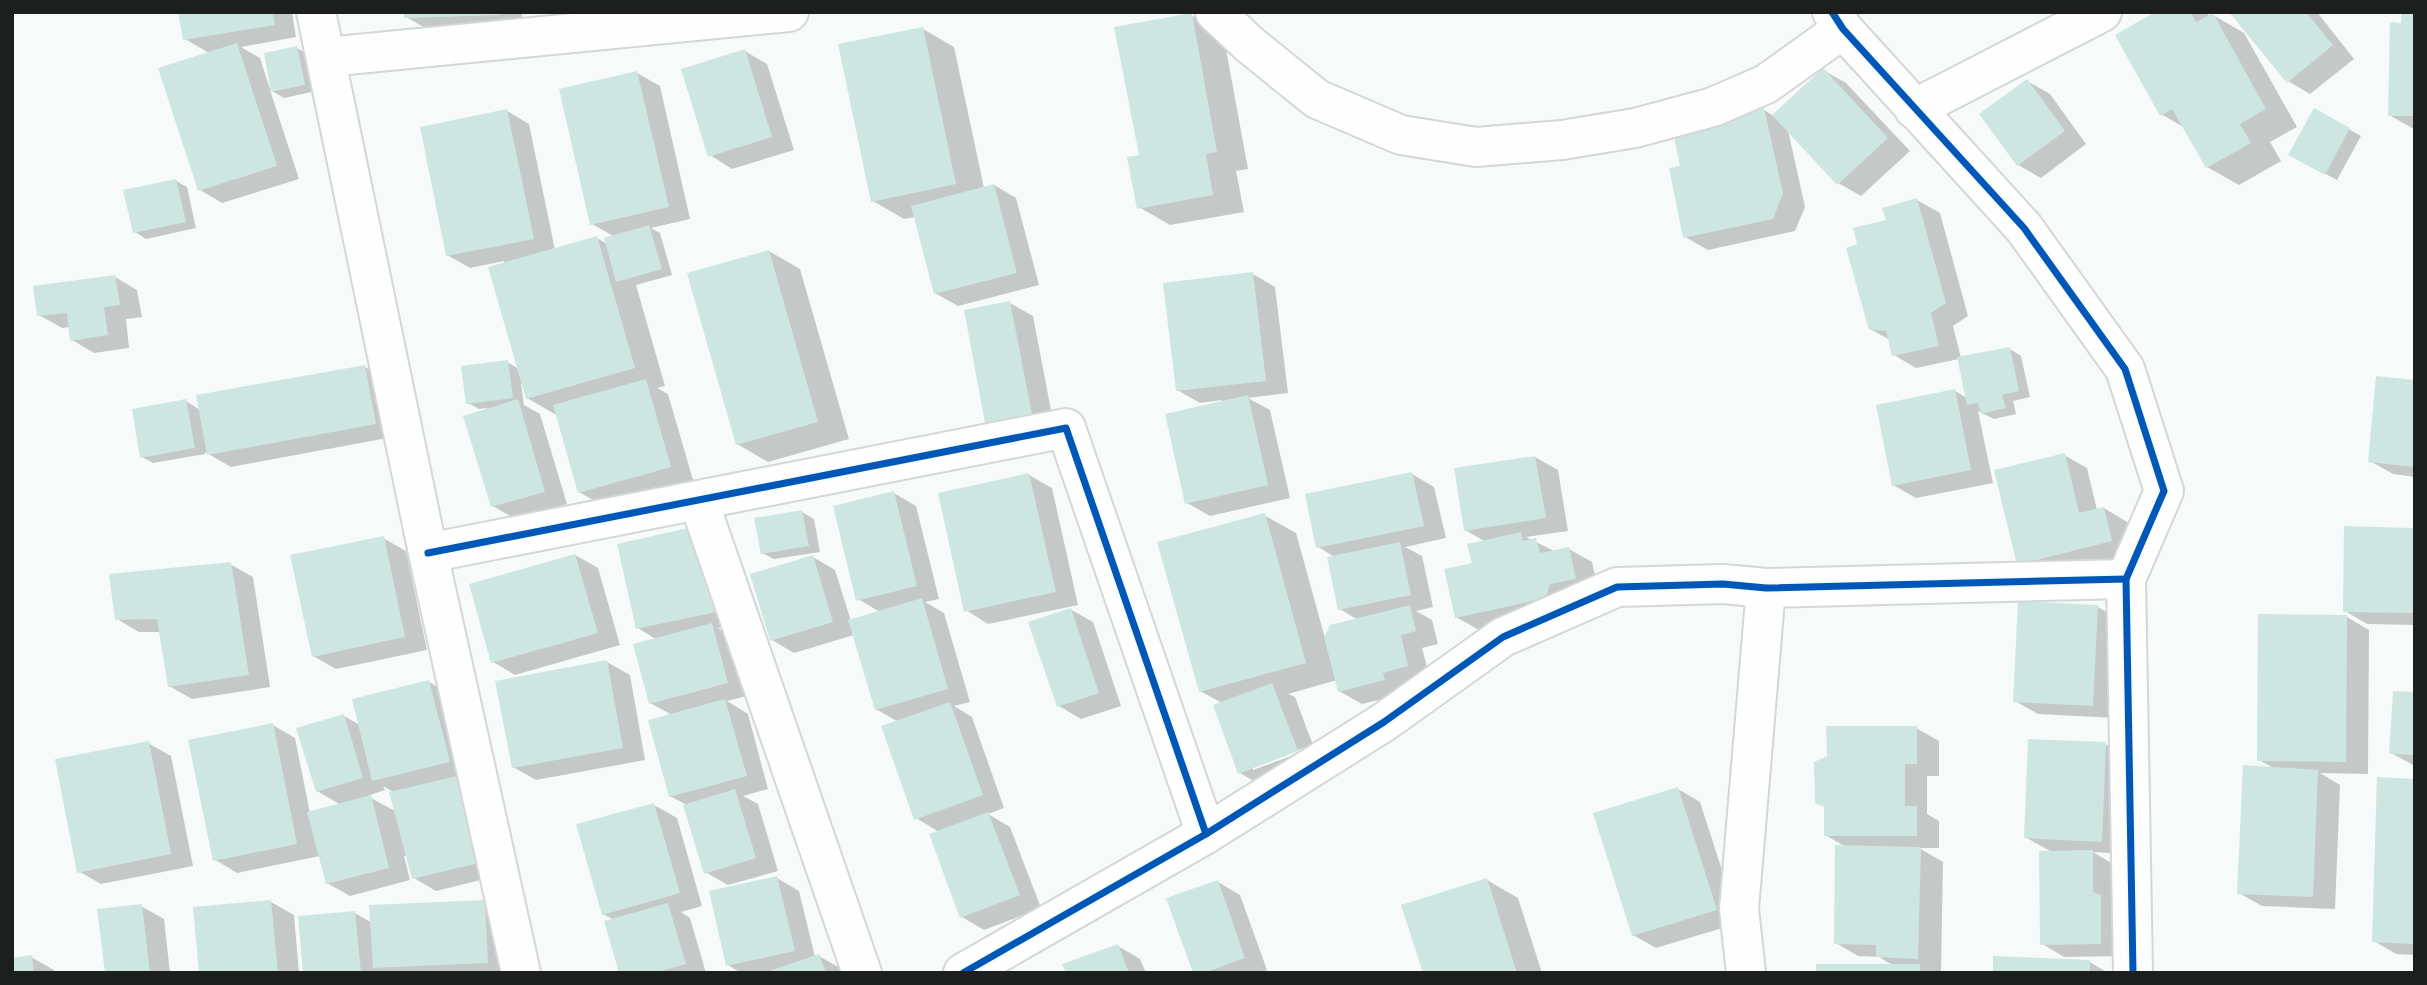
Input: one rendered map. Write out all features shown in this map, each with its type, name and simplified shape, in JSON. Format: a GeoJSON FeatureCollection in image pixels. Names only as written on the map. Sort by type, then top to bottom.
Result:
{"type":"FeatureCollection","features":[{"type":"Feature","properties":{"kind":"street"},"geometry":{"type":"LineString","coordinates":[[316,12],[428,553],[521,973]]}},
{"type":"Feature","properties":{"kind":"street"},"geometry":{"type":"LineString","coordinates":[[327,57],[789,12]]}},
{"type":"Feature","properties":{"kind":"street"},"geometry":{"type":"LineString","coordinates":[[1215,12],[1249,44],[1317,99],[1401,135],[1476,147],[1562,140],[1635,128],[1713,107],[1766,84],[1837,21],[2024,228],[2124,369],[2164,491],[2126,579],[2133,973]]}},
{"type":"Feature","properties":{"kind":"street"},"geometry":{"type":"LineString","coordinates":[[1914,109],[2102,12]]}},
{"type":"Feature","properties":{"kind":"street"},"geometry":{"type":"LineString","coordinates":[[428,553],[1066,428],[1206,834]]}},
{"type":"Feature","properties":{"kind":"street"},"geometry":{"type":"LineString","coordinates":[[699,502],[862,973]]}},
{"type":"Feature","properties":{"kind":"street"},"geometry":{"type":"LineString","coordinates":[[962,973],[1206,834],[1384,722],[1503,637],[1616,587],[1723,584],[1766,588],[2126,579]]}},
{"type":"Feature","properties":{"kind":"street"},"geometry":{"type":"LineString","coordinates":[[1745,973],[1739,909],[1766,588]]}},
{"type":"Feature","properties":{"kind":"building"},"geometry":{"type":"Polygon","coordinates":[[[178,12],[272,12],[275,25],[183,40],[178,12]]]}},
{"type":"Feature","properties":{"kind":"building"},"geometry":{"type":"Polygon","coordinates":[[[404,12],[500,12],[500,15],[404,18],[404,12]]]}},
{"type":"Feature","properties":{"kind":"building"},"geometry":{"type":"Polygon","coordinates":[[[2155,12],[2190,12],[2196,22],[2213,13],[2266,109],[2240,124],[2251,143],[2206,168],[2172,109],[2160,116],[2115,35],[2155,12]]]}},
{"type":"Feature","properties":{"kind":"building"},"geometry":{"type":"Polygon","coordinates":[[[2229,12],[2306,12],[2333,45],[2287,83],[2229,12]]]}},
{"type":"Feature","properties":{"kind":"building"},"geometry":{"type":"Polygon","coordinates":[[[2401,12],[2415,12],[2415,116],[2388,116],[2390,22],[2401,23],[2401,12]]]}},
{"type":"Feature","properties":{"kind":"building"},"geometry":{"type":"Polygon","coordinates":[[[1192,13],[1217,152],[1206,154],[1213,195],[1137,209],[1127,157],[1139,155],[1114,27],[1192,13]]]}},
{"type":"Feature","properties":{"kind":"building"},"geometry":{"type":"Polygon","coordinates":[[[923,27],[956,184],[871,202],[838,44],[923,27]]]}},
{"type":"Feature","properties":{"kind":"building"},"geometry":{"type":"Polygon","coordinates":[[[237,43],[277,166],[198,191],[158,68],[237,43]]]}},
{"type":"Feature","properties":{"kind":"building"},"geometry":{"type":"Polygon","coordinates":[[[297,46],[305,85],[271,92],[264,53],[297,46]]]}},
{"type":"Feature","properties":{"kind":"building"},"geometry":{"type":"Polygon","coordinates":[[[745,49],[772,137],[708,157],[681,69],[745,49]]]}},
{"type":"Feature","properties":{"kind":"building"},"geometry":{"type":"Polygon","coordinates":[[[1823,68],[1888,138],[1837,185],[1772,115],[1823,68]]]}},
{"type":"Feature","properties":{"kind":"building"},"geometry":{"type":"Polygon","coordinates":[[[637,71],[669,207],[590,225],[559,89],[637,71]]]}},
{"type":"Feature","properties":{"kind":"building"},"geometry":{"type":"Polygon","coordinates":[[[2027,79],[2065,131],[2017,166],[1979,114],[2027,79]]]}},
{"type":"Feature","properties":{"kind":"building"},"geometry":{"type":"Polygon","coordinates":[[[1764,108],[1783,193],[1773,219],[1683,238],[1669,168],[1680,166],[1672,127],[1764,108]]]}},
{"type":"Feature","properties":{"kind":"building"},"geometry":{"type":"Polygon","coordinates":[[[2314,108],[2350,128],[2325,175],[2288,155],[2314,108]]]}},
{"type":"Feature","properties":{"kind":"building"},"geometry":{"type":"Polygon","coordinates":[[[507,109],[534,239],[446,256],[420,127],[507,109]]]}},
{"type":"Feature","properties":{"kind":"building"},"geometry":{"type":"Polygon","coordinates":[[[176,179],[186,222],[133,233],[123,190],[176,179]]]}},
{"type":"Feature","properties":{"kind":"building"},"geometry":{"type":"Polygon","coordinates":[[[994,184],[1017,273],[934,294],[911,206],[994,184]]]}},
{"type":"Feature","properties":{"kind":"building"},"geometry":{"type":"Polygon","coordinates":[[[1917,198],[1946,303],[1931,313],[1939,346],[1892,356],[1886,331],[1869,330],[1846,248],[1857,244],[1853,228],[1886,220],[1882,208],[1917,198]]]}},
{"type":"Feature","properties":{"kind":"building"},"geometry":{"type":"Polygon","coordinates":[[[649,225],[662,269],[616,282],[604,238],[649,225]]]}},
{"type":"Feature","properties":{"kind":"building"},"geometry":{"type":"Polygon","coordinates":[[[597,236],[635,368],[526,399],[488,267],[597,236]]]}},
{"type":"Feature","properties":{"kind":"building"},"geometry":{"type":"Polygon","coordinates":[[[769,250],[818,422],[736,445],[687,273],[769,250]]]}},
{"type":"Feature","properties":{"kind":"building"},"geometry":{"type":"Polygon","coordinates":[[[1253,272],[1266,381],[1176,391],[1163,283],[1253,272]]]}},
{"type":"Feature","properties":{"kind":"building"},"geometry":{"type":"Polygon","coordinates":[[[115,275],[120,305],[104,307],[108,335],[70,341],[67,313],[37,316],[33,286],[115,275]]]}},
{"type":"Feature","properties":{"kind":"building"},"geometry":{"type":"Polygon","coordinates":[[[1010,301],[1032,414],[985,423],[964,310],[1010,301]]]}},
{"type":"Feature","properties":{"kind":"building"},"geometry":{"type":"Polygon","coordinates":[[[2010,347],[2019,391],[2002,395],[2006,408],[1981,414],[1978,403],[1967,405],[1957,357],[2010,347]]]}},
{"type":"Feature","properties":{"kind":"building"},"geometry":{"type":"Polygon","coordinates":[[[508,360],[513,398],[466,404],[461,366],[508,360]]]}},
{"type":"Feature","properties":{"kind":"building"},"geometry":{"type":"Polygon","coordinates":[[[365,365],[376,424],[207,455],[196,395],[365,365]]]}},
{"type":"Feature","properties":{"kind":"building"},"geometry":{"type":"Polygon","coordinates":[[[2376,376],[2415,380],[2415,467],[2368,462],[2376,376]]]}},
{"type":"Feature","properties":{"kind":"building"},"geometry":{"type":"Polygon","coordinates":[[[646,379],[671,467],[578,493],[553,405],[646,379]]]}},
{"type":"Feature","properties":{"kind":"building"},"geometry":{"type":"Polygon","coordinates":[[[1955,389],[1971,470],[1892,486],[1876,405],[1955,389]]]}},
{"type":"Feature","properties":{"kind":"building"},"geometry":{"type":"Polygon","coordinates":[[[1248,395],[1268,485],[1185,504],[1165,414],[1248,395]]]}},
{"type":"Feature","properties":{"kind":"building"},"geometry":{"type":"Polygon","coordinates":[[[186,399],[195,448],[140,458],[132,409],[186,399]]]}},
{"type":"Feature","properties":{"kind":"building"},"geometry":{"type":"Polygon","coordinates":[[[518,399],[545,492],[491,507],[463,416],[518,399]]]}},
{"type":"Feature","properties":{"kind":"building"},"geometry":{"type":"Polygon","coordinates":[[[2065,453],[2079,513],[2104,507],[2112,541],[2017,565],[1994,470],[2065,453]]]}},
{"type":"Feature","properties":{"kind":"building"},"geometry":{"type":"Polygon","coordinates":[[[1535,456],[1546,518],[1464,531],[1454,468],[1535,456]]]}},
{"type":"Feature","properties":{"kind":"building"},"geometry":{"type":"Polygon","coordinates":[[[1412,472],[1424,526],[1316,548],[1305,494],[1412,472]]]}},
{"type":"Feature","properties":{"kind":"building"},"geometry":{"type":"Polygon","coordinates":[[[1029,473],[1056,592],[964,612],[938,493],[1029,473]]]}},
{"type":"Feature","properties":{"kind":"building"},"geometry":{"type":"Polygon","coordinates":[[[894,491],[917,586],[856,601],[833,506],[894,491]]]}},
{"type":"Feature","properties":{"kind":"building"},"geometry":{"type":"Polygon","coordinates":[[[802,510],[809,546],[761,554],[754,518],[802,510]]]}},
{"type":"Feature","properties":{"kind":"building"},"geometry":{"type":"Polygon","coordinates":[[[1265,513],[1306,663],[1199,692],[1157,542],[1265,513]]]}},
{"type":"Feature","properties":{"kind":"building"},"geometry":{"type":"Polygon","coordinates":[[[697,526],[716,612],[636,629],[617,544],[697,526]]]}},
{"type":"Feature","properties":{"kind":"building"},"geometry":{"type":"Polygon","coordinates":[[[2344,526],[2415,528],[2414,613],[2343,612],[2344,526]]]}},
{"type":"Feature","properties":{"kind":"building"},"geometry":{"type":"Polygon","coordinates":[[[1521,532],[1523,541],[1536,538],[1540,553],[1569,547],[1576,579],[1550,584],[1546,598],[1455,618],[1444,569],[1472,563],[1467,544],[1521,532]]]}},
{"type":"Feature","properties":{"kind":"building"},"geometry":{"type":"Polygon","coordinates":[[[384,536],[405,637],[312,657],[290,555],[384,536]]]}},
{"type":"Feature","properties":{"kind":"building"},"geometry":{"type":"Polygon","coordinates":[[[1400,542],[1411,595],[1338,610],[1327,557],[1400,542]]]}},
{"type":"Feature","properties":{"kind":"building"},"geometry":{"type":"Polygon","coordinates":[[[575,554],[598,633],[491,663],[469,584],[575,554]]]}},
{"type":"Feature","properties":{"kind":"building"},"geometry":{"type":"Polygon","coordinates":[[[813,555],[833,622],[770,641],[750,574],[813,555]]]}},
{"type":"Feature","properties":{"kind":"building"},"geometry":{"type":"Polygon","coordinates":[[[231,562],[249,675],[168,687],[157,619],[115,620],[109,574],[231,562]]]}},
{"type":"Feature","properties":{"kind":"building"},"geometry":{"type":"Polygon","coordinates":[[[922,598],[948,689],[875,710],[848,620],[922,598]]]}},
{"type":"Feature","properties":{"kind":"building"},"geometry":{"type":"Polygon","coordinates":[[[2018,601],[2098,605],[2093,706],[2013,702],[2018,601]]]}},
{"type":"Feature","properties":{"kind":"building"},"geometry":{"type":"Polygon","coordinates":[[[1410,605],[1416,631],[1401,635],[1408,666],[1383,673],[1385,680],[1338,692],[1324,637],[1330,625],[1410,605]]]}},
{"type":"Feature","properties":{"kind":"building"},"geometry":{"type":"Polygon","coordinates":[[[1071,608],[1099,693],[1057,707],[1028,622],[1071,608]]]}},
{"type":"Feature","properties":{"kind":"building"},"geometry":{"type":"Polygon","coordinates":[[[2258,614],[2347,615],[2346,762],[2257,761],[2258,614]]]}},
{"type":"Feature","properties":{"kind":"building"},"geometry":{"type":"Polygon","coordinates":[[[712,623],[728,683],[649,704],[633,644],[712,623]]]}},
{"type":"Feature","properties":{"kind":"building"},"geometry":{"type":"Polygon","coordinates":[[[607,660],[623,748],[512,768],[495,681],[607,660]]]}},
{"type":"Feature","properties":{"kind":"building"},"geometry":{"type":"Polygon","coordinates":[[[429,680],[450,762],[372,781],[352,699],[429,680]]]}},
{"type":"Feature","properties":{"kind":"building"},"geometry":{"type":"Polygon","coordinates":[[[1272,683],[1298,751],[1238,774],[1213,705],[1272,683]]]}},
{"type":"Feature","properties":{"kind":"building"},"geometry":{"type":"Polygon","coordinates":[[[2393,691],[2415,692],[2415,755],[2389,754],[2393,691]]]}},
{"type":"Feature","properties":{"kind":"building"},"geometry":{"type":"Polygon","coordinates":[[[725,699],[747,776],[669,797],[648,720],[725,699]]]}},
{"type":"Feature","properties":{"kind":"building"},"geometry":{"type":"Polygon","coordinates":[[[950,702],[983,795],[914,820],[881,726],[950,702]]]}},
{"type":"Feature","properties":{"kind":"building"},"geometry":{"type":"Polygon","coordinates":[[[344,714],[363,778],[316,792],[296,728],[344,714]]]}},
{"type":"Feature","properties":{"kind":"building"},"geometry":{"type":"Polygon","coordinates":[[[273,723],[297,844],[213,861],[188,740],[273,723]]]}},
{"type":"Feature","properties":{"kind":"building"},"geometry":{"type":"Polygon","coordinates":[[[1826,726],[1917,726],[1917,764],[1905,764],[1905,806],[1917,806],[1917,836],[1824,836],[1824,807],[1815,803],[1814,762],[1827,756],[1826,726]]]}},
{"type":"Feature","properties":{"kind":"building"},"geometry":{"type":"Polygon","coordinates":[[[2028,739],[2106,742],[2102,842],[2024,838],[2028,739]]]}},
{"type":"Feature","properties":{"kind":"building"},"geometry":{"type":"Polygon","coordinates":[[[149,741],[171,854],[77,873],[55,759],[149,741]]]}},
{"type":"Feature","properties":{"kind":"building"},"geometry":{"type":"Polygon","coordinates":[[[2243,765],[2318,770],[2313,897],[2237,894],[2243,765]]]}},
{"type":"Feature","properties":{"kind":"building"},"geometry":{"type":"Polygon","coordinates":[[[457,776],[479,863],[412,879],[389,792],[457,776]]]}},
{"type":"Feature","properties":{"kind":"building"},"geometry":{"type":"Polygon","coordinates":[[[2377,777],[2415,779],[2415,944],[2372,942],[2377,777]]]}},
{"type":"Feature","properties":{"kind":"building"},"geometry":{"type":"Polygon","coordinates":[[[1678,787],[1717,910],[1632,936],[1593,813],[1678,787]]]}},
{"type":"Feature","properties":{"kind":"building"},"geometry":{"type":"Polygon","coordinates":[[[735,789],[756,858],[704,874],[683,805],[735,789]]]}},
{"type":"Feature","properties":{"kind":"building"},"geometry":{"type":"Polygon","coordinates":[[[371,795],[389,868],[326,884],[307,812],[371,795]]]}},
{"type":"Feature","properties":{"kind":"building"},"geometry":{"type":"Polygon","coordinates":[[[654,803],[680,893],[602,915],[576,824],[654,803]]]}},
{"type":"Feature","properties":{"kind":"building"},"geometry":{"type":"Polygon","coordinates":[[[988,812],[1020,895],[960,918],[929,834],[988,812]]]}},
{"type":"Feature","properties":{"kind":"building"},"geometry":{"type":"Polygon","coordinates":[[[1835,845],[1921,847],[1918,959],[1876,957],[1876,945],[1834,944],[1835,845]]]}},
{"type":"Feature","properties":{"kind":"building"},"geometry":{"type":"Polygon","coordinates":[[[2093,850],[2093,892],[2101,895],[2101,944],[2040,945],[2039,851],[2093,850]]]}},
{"type":"Feature","properties":{"kind":"building"},"geometry":{"type":"Polygon","coordinates":[[[777,876],[795,951],[726,966],[709,891],[777,876]]]}},
{"type":"Feature","properties":{"kind":"building"},"geometry":{"type":"Polygon","coordinates":[[[1487,878],[1517,973],[1423,973],[1401,905],[1487,878]]]}},
{"type":"Feature","properties":{"kind":"building"},"geometry":{"type":"Polygon","coordinates":[[[1218,880],[1245,958],[1204,973],[1193,973],[1166,898],[1218,880]]]}},
{"type":"Feature","properties":{"kind":"building"},"geometry":{"type":"Polygon","coordinates":[[[271,900],[278,973],[199,973],[193,907],[271,900]]]}},
{"type":"Feature","properties":{"kind":"building"},"geometry":{"type":"Polygon","coordinates":[[[485,900],[488,963],[373,968],[369,905],[485,900]]]}},
{"type":"Feature","properties":{"kind":"building"},"geometry":{"type":"Polygon","coordinates":[[[668,903],[686,964],[655,973],[619,973],[604,921],[668,903]]]}},
{"type":"Feature","properties":{"kind":"building"},"geometry":{"type":"Polygon","coordinates":[[[142,904],[150,973],[105,973],[97,909],[142,904]]]}},
{"type":"Feature","properties":{"kind":"building"},"geometry":{"type":"Polygon","coordinates":[[[355,911],[361,973],[303,973],[298,916],[355,911]]]}},
{"type":"Feature","properties":{"kind":"building"},"geometry":{"type":"Polygon","coordinates":[[[1118,944],[1129,973],[1066,973],[1062,964],[1118,944]]]}},
{"type":"Feature","properties":{"kind":"building"},"geometry":{"type":"Polygon","coordinates":[[[819,954],[826,973],[766,973],[766,972],[819,954]]]}},
{"type":"Feature","properties":{"kind":"building"},"geometry":{"type":"Polygon","coordinates":[[[32,955],[34,973],[12,973],[12,958],[32,955]]]}},
{"type":"Feature","properties":{"kind":"building"},"geometry":{"type":"Polygon","coordinates":[[[1993,956],[2090,960],[2090,973],[1993,973],[1993,956]]]}},
{"type":"Feature","properties":{"kind":"building"},"geometry":{"type":"Polygon","coordinates":[[[1816,964],[1920,964],[1920,973],[1816,973],[1816,964]]]}},
{"type":"Feature","properties":{"kind":"cycle path"},"geometry":{"type":"LineString","coordinates":[[1832,12],[1843,29],[2024,228],[2125,369],[2164,491],[2126,579],[2133,973]]}},
{"type":"Feature","properties":{"kind":"cycle path"},"geometry":{"type":"LineString","coordinates":[[428,553],[1066,428],[1206,834]]}},
{"type":"Feature","properties":{"kind":"cycle path"},"geometry":{"type":"LineString","coordinates":[[963,973],[1206,834],[1384,722],[1503,637],[1617,587],[1723,584],[1766,588],[2126,579]]}}]}
